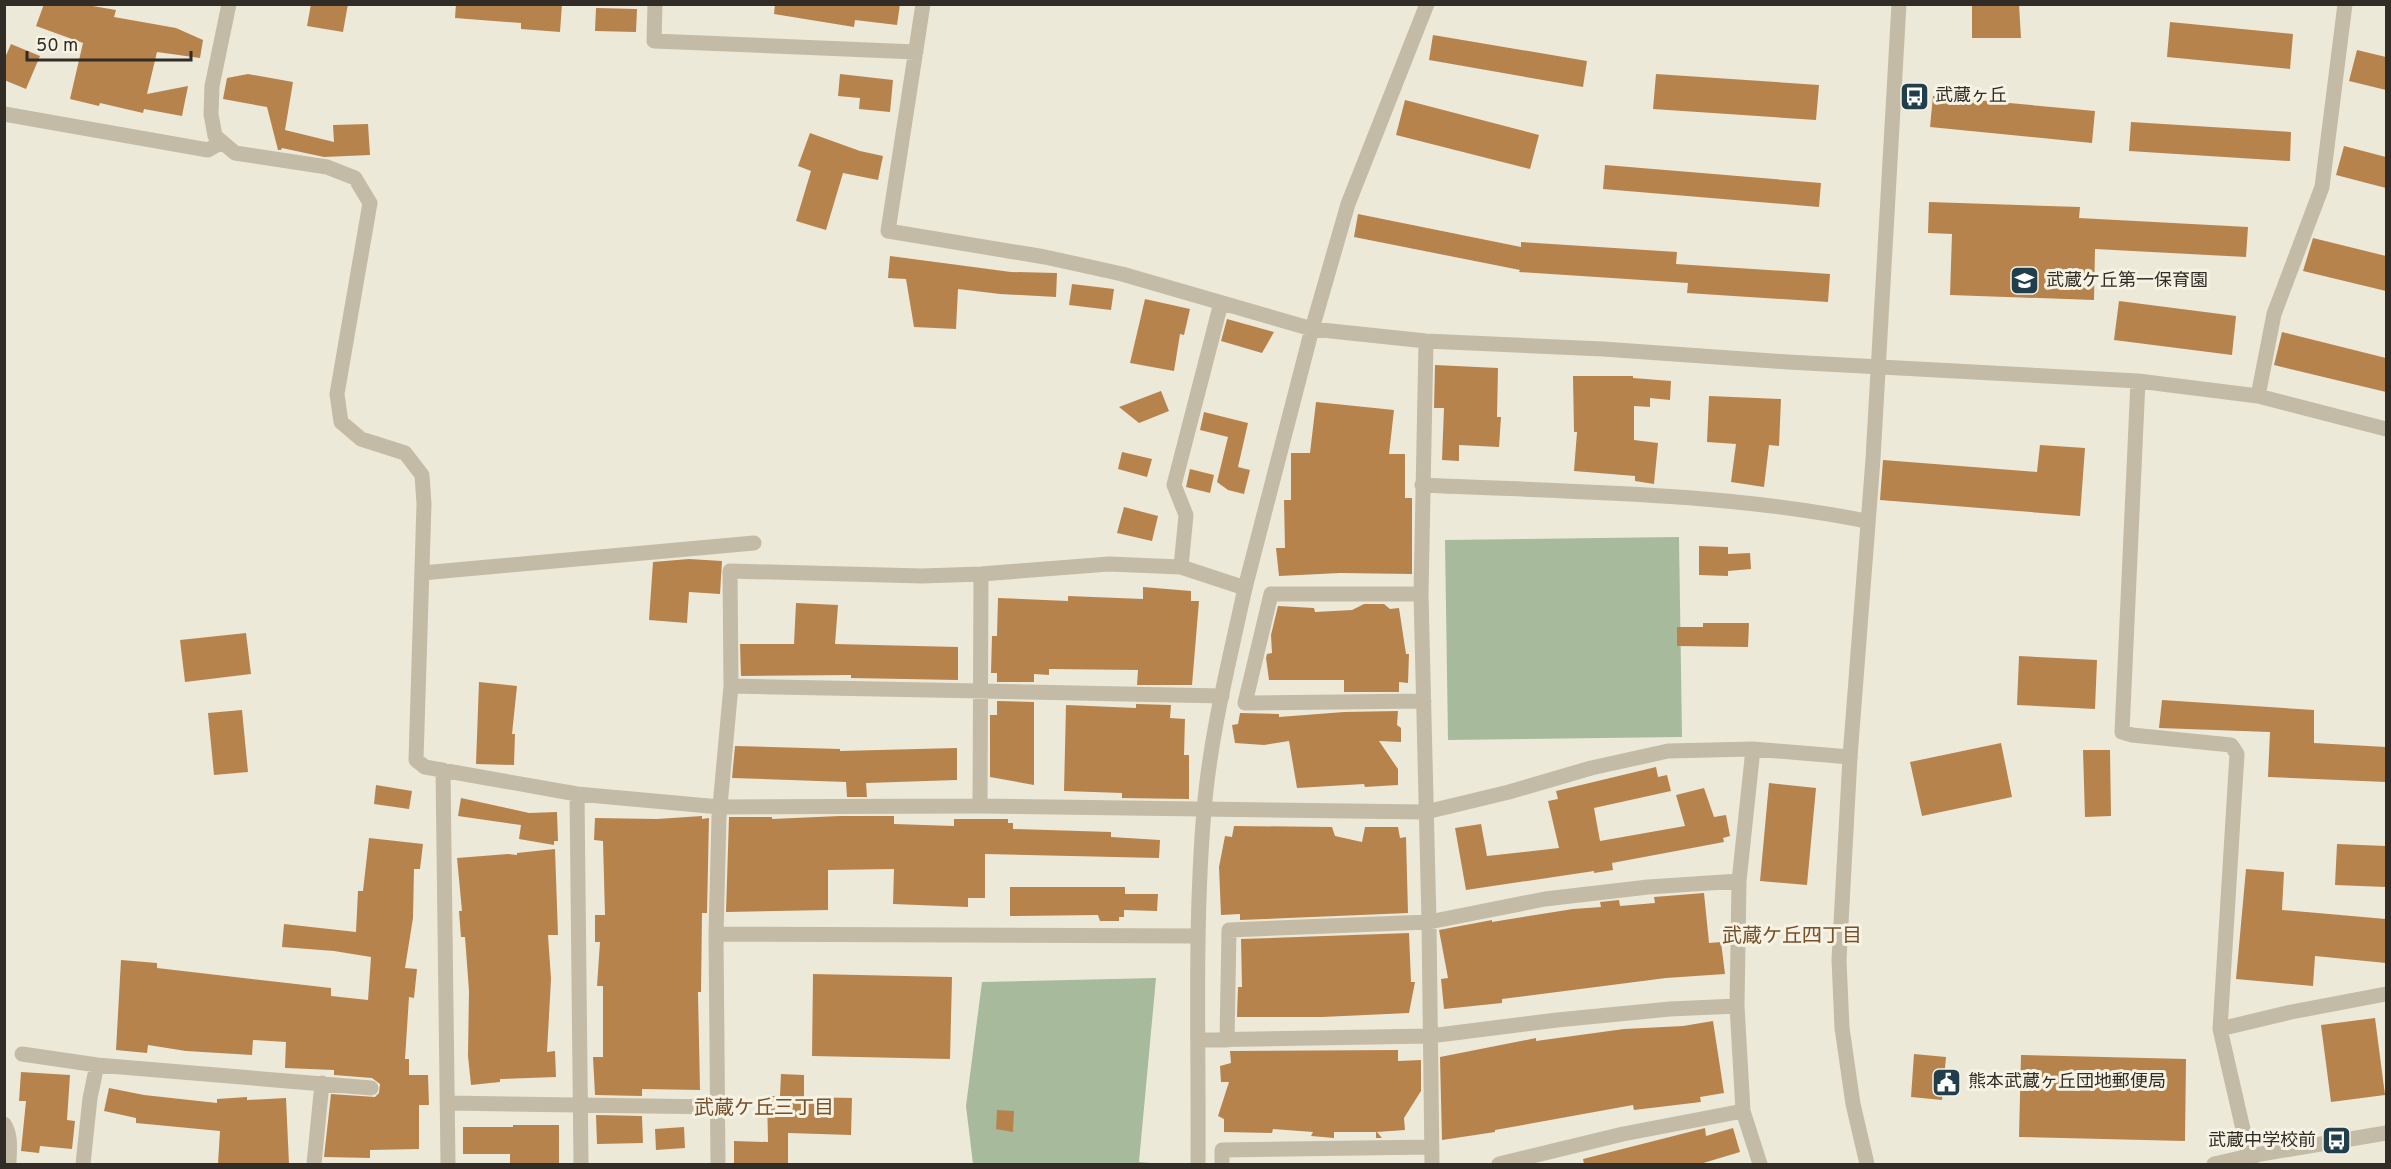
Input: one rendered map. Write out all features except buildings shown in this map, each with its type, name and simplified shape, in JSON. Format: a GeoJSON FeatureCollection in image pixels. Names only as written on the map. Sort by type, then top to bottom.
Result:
{"type":"FeatureCollection","features":[{"type":"Feature","properties":{"kind":"street"},"geometry":{"type":"LineString","coordinates":[[229,4],[212,86],[211,114],[215,136],[235,153],[327,167],[355,178],[370,203],[337,394],[341,422],[361,439],[405,453],[422,475],[424,504],[416,760],[424,767],[577,794],[720,807],[980,806],[1426,812],[1509,792],[1591,768],[1668,752],[1754,750],[1850,757]]}},
{"type":"Feature","properties":{"kind":"street"},"geometry":{"type":"LineString","coordinates":[[655,4],[654,41],[916,52]]}},
{"type":"Feature","properties":{"kind":"street"},"geometry":{"type":"LineString","coordinates":[[923,4],[888,231],[1045,257],[1122,274],[1312,329],[1426,341],[1604,349],[1788,362],[2138,381],[2258,396],[2386,429]]}},
{"type":"Feature","properties":{"kind":"street"},"geometry":{"type":"LineString","coordinates":[[1198,1164],[1199,1040],[1196,936],[1204,810],[1211,753],[1222,696],[1245,588],[1312,329],[1348,204],[1427,4]]}},
{"type":"Feature","properties":{"kind":"street"},"geometry":{"type":"LineString","coordinates":[[1867,1164],[1853,1104],[1842,1028],[1839,960],[1866,521],[1873,459],[1876,365],[1899,4]]}},
{"type":"Feature","properties":{"kind":"street"},"geometry":{"type":"LineString","coordinates":[[2258,396],[2274,314],[2322,187],[2345,4]]}},
{"type":"Feature","properties":{"kind":"street"},"geometry":{"type":"LineString","coordinates":[[4,114],[208,150],[222,142]]}},
{"type":"Feature","properties":{"kind":"street"},"geometry":{"type":"LineString","coordinates":[[1181,567],[1186,515],[1174,485],[1221,303]]}},
{"type":"Feature","properties":{"kind":"street"},"geometry":{"type":"LineString","coordinates":[[1426,341],[1421,594],[1432,1164]]}},
{"type":"Feature","properties":{"kind":"street"},"geometry":{"type":"LineString","coordinates":[[2138,381],[2122,732],[2231,745],[2237,754],[2220,1029],[2250,1160]]}},
{"type":"Feature","properties":{"kind":"street"},"geometry":{"type":"LineString","coordinates":[[1422,485],[1697,499],[1808,509],[1866,521]]}},
{"type":"Feature","properties":{"kind":"street"},"geometry":{"type":"LineString","coordinates":[[422,573],[754,543]]}},
{"type":"Feature","properties":{"kind":"street"},"geometry":{"type":"LineString","coordinates":[[718,1164],[716,934],[720,807],[730,686],[730,571],[922,576],[981,574],[1108,564],[1181,567],[1245,588]]}},
{"type":"Feature","properties":{"kind":"street"},"geometry":{"type":"LineString","coordinates":[[980,806],[981,574]]}},
{"type":"Feature","properties":{"kind":"street"},"geometry":{"type":"LineString","coordinates":[[1421,594],[1271,594],[1245,703],[1424,701]]}},
{"type":"Feature","properties":{"kind":"street"},"geometry":{"type":"LineString","coordinates":[[730,686],[1222,696]]}},
{"type":"Feature","properties":{"kind":"street"},"geometry":{"type":"LineString","coordinates":[[1754,750],[1739,881],[1737,1006],[1743,1111],[1760,1164]]}},
{"type":"Feature","properties":{"kind":"street"},"geometry":{"type":"LineString","coordinates":[[443,770],[448,1164]]}},
{"type":"Feature","properties":{"kind":"street"},"geometry":{"type":"LineString","coordinates":[[577,794],[581,1164]]}},
{"type":"Feature","properties":{"kind":"street"},"geometry":{"type":"LineString","coordinates":[[1227,1040],[1229,930],[1429,922],[1545,899],[1648,887],[1739,881]]}},
{"type":"Feature","properties":{"kind":"street"},"geometry":{"type":"LineString","coordinates":[[716,934],[1196,936]]}},
{"type":"Feature","properties":{"kind":"street"},"geometry":{"type":"LineString","coordinates":[[2220,1029],[2291,1012],[2386,994]]}},
{"type":"Feature","properties":{"kind":"street"},"geometry":{"type":"LineString","coordinates":[[1199,1040],[1430,1036],[1557,1020],[1670,1009],[1737,1006]]}},
{"type":"Feature","properties":{"kind":"street"},"geometry":{"type":"LineString","coordinates":[[22,1054],[97,1065],[371,1088]]}},
{"type":"Feature","properties":{"kind":"street"},"geometry":{"type":"LineString","coordinates":[[83,1164],[90,1098],[97,1065]]}},
{"type":"Feature","properties":{"kind":"street"},"geometry":{"type":"LineString","coordinates":[[314,1164],[322,1083]]}},
{"type":"Feature","properties":{"kind":"street"},"geometry":{"type":"LineString","coordinates":[[447,1103],[717,1107]]}},
{"type":"Feature","properties":{"kind":"street"},"geometry":{"type":"LineString","coordinates":[[1499,1164],[1623,1134],[1743,1111]]}},
{"type":"Feature","properties":{"kind":"street"},"geometry":{"type":"LineString","coordinates":[[4,1124],[8,1130],[10,1142],[9,1164]]}},
{"type":"Feature","properties":{"kind":"street"},"geometry":{"type":"LineString","coordinates":[[2214,1164],[2250,1160],[2386,1133]]}},
{"type":"Feature","properties":{"kind":"street"},"geometry":{"type":"LineString","coordinates":[[1222,1164],[1222,1150],[1431,1148]]}},
{"type":"Feature","properties":{"kind":"green space"},"geometry":{"type":"Polygon","coordinates":[[[1679,537],[1682,737],[1448,740],[1445,540],[1679,537]]]}},
{"type":"Feature","properties":{"kind":"green space"},"geometry":{"type":"Polygon","coordinates":[[[1156,978],[1139,1162],[1162,1164],[973,1164],[966,1106],[982,982],[1156,978]]]}},
{"type":"Feature","properties":{"kind":"place","name":"武蔵ヶ丘"},"geometry":{"type":"Point","coordinates":[1914,96]}},
{"type":"Feature","properties":{"kind":"place","name":"武蔵ケ丘第一保育園"},"geometry":{"type":"Point","coordinates":[2025,281]}},
{"type":"Feature","properties":{"kind":"place","name":"熊本武蔵ヶ丘団地郵便局"},"geometry":{"type":"Point","coordinates":[1947,1082]}},
{"type":"Feature","properties":{"kind":"place","name":"武蔵中学校前"},"geometry":{"type":"Point","coordinates":[2337,1141]}},
{"type":"Feature","properties":{"kind":"district","name":"武蔵ケ丘四丁目"},"geometry":{"type":"Point","coordinates":[1792,937]}},
{"type":"Feature","properties":{"kind":"district","name":"武蔵ケ丘三丁目"},"geometry":{"type":"Point","coordinates":[764,1109]}}]}
